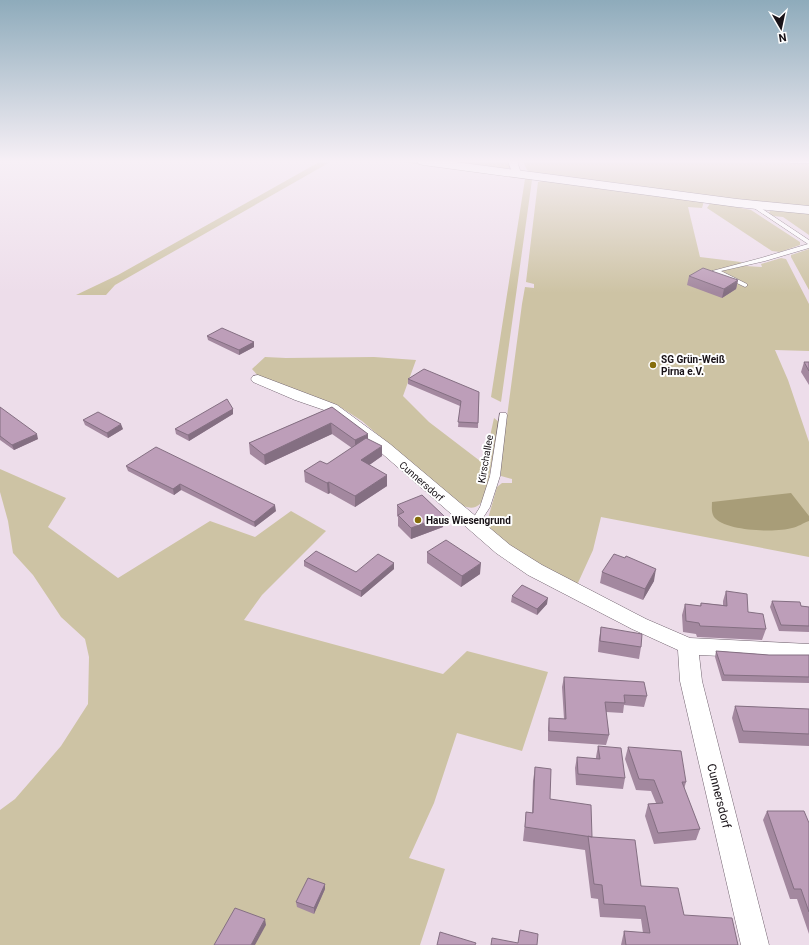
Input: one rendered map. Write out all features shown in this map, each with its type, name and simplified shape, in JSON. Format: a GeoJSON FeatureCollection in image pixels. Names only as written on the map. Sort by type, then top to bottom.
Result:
{"type":"FeatureCollection","features":[{"type":"Feature","properties":{"kind":"main road"},"geometry":{"type":"LineString","coordinates":[[754,205],[809,210]]}},
{"type":"Feature","properties":{"kind":"street","name":"Cunnersdorf"},"geometry":{"type":"LineString","coordinates":[[258,379],[300,397],[332,408],[384,447],[503,549],[535,570],[639,624],[688,646],[809,652]]}},
{"type":"Feature","properties":{"kind":"street","name":"Cunnersdorf"},"geometry":{"type":"LineString","coordinates":[[688,646],[691,681],[755,945]]}},
{"type":"Feature","properties":{"kind":"lane"},"geometry":{"type":"LineString","coordinates":[[753,205],[809,243]]}},
{"type":"Feature","properties":{"kind":"lane"},"geometry":{"type":"LineString","coordinates":[[745,285],[715,271],[763,260],[809,246]]}},
{"type":"Feature","properties":{"kind":"lane","name":"Kirschallee"},"geometry":{"type":"LineString","coordinates":[[474,525],[485,507],[495,476],[503,415]]}},
{"type":"Feature","properties":{"kind":"shaded area"},"geometry":{"type":"Polygon","coordinates":[[[242,205],[255,205],[115,285],[106,295],[76,295],[118,275],[242,205]]]}},
{"type":"Feature","properties":{"kind":"shaded area"},"geometry":{"type":"Polygon","coordinates":[[[521,205],[528,205],[501,402],[491,397],[521,205]]]}},
{"type":"Feature","properties":{"kind":"shaded area","name":"SG Grün-Weiß Pirna e.V."},"geometry":{"type":"Polygon","coordinates":[[[535,205],[703,205],[702,208],[688,207],[700,257],[741,262],[745,266],[762,267],[761,264],[781,258],[786,259],[809,304],[809,351],[775,350],[788,380],[809,442],[809,557],[601,517],[593,550],[577,585],[537,564],[490,533],[489,515],[497,487],[502,483],[512,483],[512,479],[501,476],[500,469],[525,287],[534,288],[534,284],[526,282],[535,205]]]}},
{"type":"Feature","properties":{"kind":"shaded area"},"geometry":{"type":"Polygon","coordinates":[[[709,205],[726,205],[751,210],[800,242],[800,245],[780,252],[772,251],[707,208],[709,205]]]}},
{"type":"Feature","properties":{"kind":"shaded area"},"geometry":{"type":"Polygon","coordinates":[[[790,205],[809,205],[809,207],[790,205]]]}},
{"type":"Feature","properties":{"kind":"shaded area"},"geometry":{"type":"Polygon","coordinates":[[[780,210],[809,212],[809,235],[783,217],[773,216],[769,213],[770,211],[780,210]]]}},
{"type":"Feature","properties":{"kind":"shaded area"},"geometry":{"type":"Polygon","coordinates":[[[809,249],[809,290],[791,255],[809,249]]]}},
{"type":"Feature","properties":{"kind":"shaded area"},"geometry":{"type":"Polygon","coordinates":[[[265,357],[374,357],[416,360],[403,396],[429,422],[484,464],[494,418],[499,422],[486,495],[483,500],[480,504],[473,508],[465,507],[455,502],[362,421],[337,405],[259,377],[252,369],[265,357]]]}},
{"type":"Feature","properties":{"kind":"shaded area"},"geometry":{"type":"Polygon","coordinates":[[[0,469],[66,498],[48,527],[118,578],[210,521],[255,537],[291,511],[326,531],[262,595],[244,620],[443,674],[467,651],[548,672],[522,751],[457,733],[434,803],[409,858],[445,869],[420,945],[0,945],[0,810],[15,799],[61,746],[88,704],[89,657],[85,639],[61,617],[33,575],[13,553],[8,521],[0,492],[0,469]]]}},
{"type":"Feature","properties":{"kind":"shaded area"},"geometry":{"type":"Polygon","coordinates":[[[791,493],[809,516],[809,521],[784,530],[751,530],[739,528],[720,522],[712,513],[712,502],[791,493]]]}},
{"type":"Feature","properties":{"kind":"building"},"geometry":{"type":"Polygon","coordinates":[[[703,268],[738,280],[724,289],[689,276],[703,268]]]}},
{"type":"Feature","properties":{"kind":"building"},"geometry":{"type":"Polygon","coordinates":[[[222,328],[254,342],[239,350],[207,336],[222,328]]]}},
{"type":"Feature","properties":{"kind":"building"},"geometry":{"type":"Polygon","coordinates":[[[804,362],[809,362],[809,371],[804,362]]]}},
{"type":"Feature","properties":{"kind":"building"},"geometry":{"type":"Polygon","coordinates":[[[424,369],[479,392],[478,423],[458,422],[461,401],[408,379],[424,369]]]}},
{"type":"Feature","properties":{"kind":"building"},"geometry":{"type":"Polygon","coordinates":[[[227,399],[233,409],[188,435],[175,429],[227,399]]]}},
{"type":"Feature","properties":{"kind":"building"},"geometry":{"type":"Polygon","coordinates":[[[0,407],[37,434],[12,445],[0,436],[0,407]]]}},
{"type":"Feature","properties":{"kind":"building"},"geometry":{"type":"Polygon","coordinates":[[[332,407],[368,434],[355,440],[331,423],[264,455],[249,443],[332,407]]]}},
{"type":"Feature","properties":{"kind":"building"},"geometry":{"type":"Polygon","coordinates":[[[98,412],[121,424],[107,433],[83,420],[98,412]]]}},
{"type":"Feature","properties":{"kind":"building"},"geometry":{"type":"Polygon","coordinates":[[[366,438],[382,446],[361,460],[387,475],[355,496],[304,471],[320,461],[327,464],[366,438]]]}},
{"type":"Feature","properties":{"kind":"building"},"geometry":{"type":"Polygon","coordinates":[[[156,447],[275,505],[254,522],[180,484],[173,489],[126,466],[156,447]]]}},
{"type":"Feature","properties":{"kind":"building"},"geometry":{"type":"Polygon","coordinates":[[[422,495],[444,516],[411,528],[398,515],[404,512],[397,505],[422,495]]]}},
{"type":"Feature","properties":{"kind":"building"},"geometry":{"type":"Polygon","coordinates":[[[446,540],[481,563],[462,576],[427,552],[446,540]]]}},
{"type":"Feature","properties":{"kind":"building"},"geometry":{"type":"Polygon","coordinates":[[[316,551],[356,572],[378,554],[394,563],[361,591],[304,561],[316,551]]]}},
{"type":"Feature","properties":{"kind":"building"},"geometry":{"type":"Polygon","coordinates":[[[614,554],[625,558],[626,556],[656,569],[645,589],[602,572],[614,554]]]}},
{"type":"Feature","properties":{"kind":"building"},"geometry":{"type":"Polygon","coordinates":[[[522,585],[548,598],[537,609],[512,596],[522,585]]]}},
{"type":"Feature","properties":{"kind":"building"},"geometry":{"type":"Polygon","coordinates":[[[726,591],[747,594],[748,612],[763,614],[766,629],[700,626],[699,623],[686,621],[685,604],[701,606],[701,603],[727,606],[726,591]]]}},
{"type":"Feature","properties":{"kind":"building"},"geometry":{"type":"Polygon","coordinates":[[[772,601],[800,602],[801,606],[809,607],[809,626],[781,625],[772,601]]]}},
{"type":"Feature","properties":{"kind":"building"},"geometry":{"type":"Polygon","coordinates":[[[601,627],[642,634],[641,647],[600,641],[601,627]]]}},
{"type":"Feature","properties":{"kind":"building"},"geometry":{"type":"Polygon","coordinates":[[[716,651],[769,655],[809,655],[809,677],[724,675],[716,651]]]}},
{"type":"Feature","properties":{"kind":"building"},"geometry":{"type":"Polygon","coordinates":[[[564,677],[644,682],[647,696],[624,695],[625,703],[605,702],[609,735],[549,731],[549,718],[566,719],[564,677]]]}},
{"type":"Feature","properties":{"kind":"building"},"geometry":{"type":"Polygon","coordinates":[[[735,706],[809,709],[809,734],[743,731],[735,706]]]}},
{"type":"Feature","properties":{"kind":"building"},"geometry":{"type":"Polygon","coordinates":[[[598,746],[621,748],[625,778],[578,774],[577,757],[600,759],[598,746]]]}},
{"type":"Feature","properties":{"kind":"building"},"geometry":{"type":"Polygon","coordinates":[[[628,747],[681,751],[686,782],[682,782],[700,829],[658,833],[648,804],[663,803],[654,780],[639,779],[628,747]]]}},
{"type":"Feature","properties":{"kind":"building"},"geometry":{"type":"Polygon","coordinates":[[[535,767],[551,769],[550,799],[591,805],[592,837],[635,840],[641,886],[678,888],[684,915],[732,918],[738,945],[626,945],[624,931],[650,933],[645,906],[604,904],[602,885],[594,884],[588,836],[525,827],[526,812],[533,813],[535,767]]]}},
{"type":"Feature","properties":{"kind":"building"},"geometry":{"type":"Polygon","coordinates":[[[767,811],[804,811],[809,823],[809,912],[801,889],[794,889],[767,811]]]}},
{"type":"Feature","properties":{"kind":"building"},"geometry":{"type":"Polygon","coordinates":[[[308,878],[325,884],[314,908],[296,902],[308,878]]]}},
{"type":"Feature","properties":{"kind":"building"},"geometry":{"type":"Polygon","coordinates":[[[235,908],[265,919],[251,945],[214,945],[235,908]]]}},
{"type":"Feature","properties":{"kind":"building"},"geometry":{"type":"Polygon","coordinates":[[[520,930],[538,934],[537,945],[491,945],[492,938],[518,943],[520,930]]]}},
{"type":"Feature","properties":{"kind":"building"},"geometry":{"type":"Polygon","coordinates":[[[440,932],[476,943],[475,945],[437,945],[440,932]]]}},
{"type":"Feature","properties":{"kind":"place","name":"SG Grün-Weiß Pirna e.V."},"geometry":{"type":"Point","coordinates":[653,365]}},
{"type":"Feature","properties":{"kind":"place","name":"Haus Wiesengrund"},"geometry":{"type":"Point","coordinates":[418,520]}}]}
